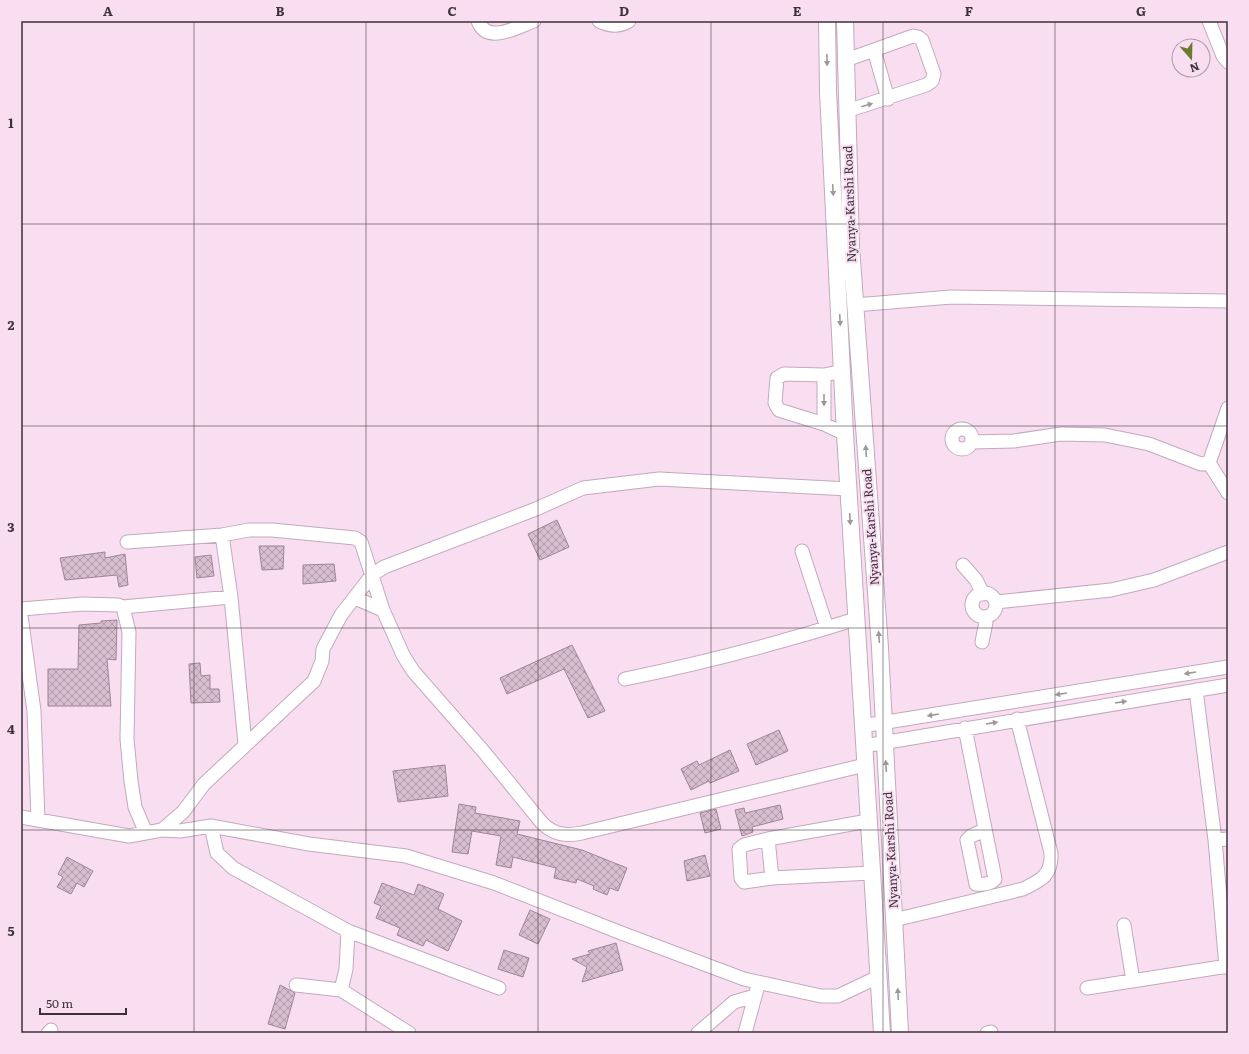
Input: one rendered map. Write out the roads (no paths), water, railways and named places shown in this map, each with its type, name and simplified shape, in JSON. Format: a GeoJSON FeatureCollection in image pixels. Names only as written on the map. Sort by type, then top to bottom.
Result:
{"type":"FeatureCollection","features":[{"type":"Feature","properties":{"kind":"main road","name":"Nyanya-Karshi Road"},"geometry":{"type":"LineString","coordinates":[[827,21],[828,92],[845,434],[882,1033]]}},
{"type":"Feature","properties":{"kind":"main road","name":"Nyanya-Karshi Road"},"geometry":{"type":"LineString","coordinates":[[847,22],[846,60],[851,246],[884,723],[900,1033]]}},
{"type":"Feature","properties":{"kind":"main road"},"geometry":{"type":"LineString","coordinates":[[843,378],[861,385]]}},
{"type":"Feature","properties":{"kind":"street"},"geometry":{"type":"LineString","coordinates":[[478,21],[481,28],[488,32],[498,34],[534,21]]}},
{"type":"Feature","properties":{"kind":"street"},"geometry":{"type":"LineString","coordinates":[[599,21],[609,26],[624,24],[629,21]]}},
{"type":"Feature","properties":{"kind":"street"},"geometry":{"type":"LineString","coordinates":[[1209,21],[1223,56],[1228,62]]}},
{"type":"Feature","properties":{"kind":"street"},"geometry":{"type":"LineString","coordinates":[[846,60],[913,36],[922,40],[934,74],[932,81],[926,85],[888,99],[847,111]]}},
{"type":"Feature","properties":{"kind":"street"},"geometry":{"type":"LineString","coordinates":[[874,50],[888,99]]}},
{"type":"Feature","properties":{"kind":"street"},"geometry":{"type":"LineString","coordinates":[[855,305],[951,297],[1228,301]]}},
{"type":"Feature","properties":{"kind":"street"},"geometry":{"type":"LineString","coordinates":[[843,378],[824,375],[784,374],[777,378],[775,403],[779,410],[824,424],[845,434]]}},
{"type":"Feature","properties":{"kind":"street"},"geometry":{"type":"LineString","coordinates":[[824,375],[824,424]]}},
{"type":"Feature","properties":{"kind":"street"},"geometry":{"type":"LineString","coordinates":[[1209,463],[1228,408]]}},
{"type":"Feature","properties":{"kind":"street"},"geometry":{"type":"LineString","coordinates":[[972,442],[1014,441],[1061,434],[1106,435],[1149,444],[1171,451],[1194,462],[1209,463]]}},
{"type":"Feature","properties":{"kind":"street"},"geometry":{"type":"LineString","coordinates":[[1209,463],[1228,493]]}},
{"type":"Feature","properties":{"kind":"street"},"geometry":{"type":"LineString","coordinates":[[162,830],[183,812],[204,784],[314,681],[322,661],[323,649],[341,615],[372,575],[384,567],[536,509],[583,488],[659,479],[849,489]]}},
{"type":"Feature","properties":{"kind":"street"},"geometry":{"type":"LineString","coordinates":[[127,542],[222,534],[249,530],[272,530],[355,538],[361,542],[383,610],[403,655],[413,671],[484,752],[542,823],[549,830],[560,834],[570,835],[582,833],[865,765]]}},
{"type":"Feature","properties":{"kind":"street"},"geometry":{"type":"LineString","coordinates":[[222,534],[231,597],[245,744]]}},
{"type":"Feature","properties":{"kind":"street"},"geometry":{"type":"LineString","coordinates":[[802,551],[827,628]]}},
{"type":"Feature","properties":{"kind":"street"},"geometry":{"type":"LineString","coordinates":[[996,602],[1111,590],[1154,580],[1228,552]]}},
{"type":"Feature","properties":{"kind":"street"},"geometry":{"type":"LineString","coordinates":[[963,565],[980,585],[982,594]]}},
{"type":"Feature","properties":{"kind":"street"},"geometry":{"type":"LineString","coordinates":[[982,642],[987,617],[995,610],[996,602],[991,596],[982,594],[974,600],[973,607],[979,616],[987,617]]}},
{"type":"Feature","properties":{"kind":"street"},"geometry":{"type":"LineString","coordinates":[[21,609],[83,604],[118,605],[123,607],[231,597]]}},
{"type":"Feature","properties":{"kind":"street"},"geometry":{"type":"LineString","coordinates":[[355,598],[383,610]]}},
{"type":"Feature","properties":{"kind":"street"},"geometry":{"type":"LineString","coordinates":[[123,607],[129,632],[127,740],[131,781],[135,807],[146,833]]}},
{"type":"Feature","properties":{"kind":"street"},"geometry":{"type":"LineString","coordinates":[[21,616],[34,711],[38,820]]}},
{"type":"Feature","properties":{"kind":"street"},"geometry":{"type":"LineString","coordinates":[[625,679],[703,663],[856,619]]}},
{"type":"Feature","properties":{"kind":"street"},"geometry":{"type":"LineString","coordinates":[[862,726],[1228,667]]}},
{"type":"Feature","properties":{"kind":"street"},"geometry":{"type":"LineString","coordinates":[[864,746],[885,741],[1228,686]]}},
{"type":"Feature","properties":{"kind":"street"},"geometry":{"type":"LineString","coordinates":[[1087,988],[1227,967],[1214,840],[1196,690]]}},
{"type":"Feature","properties":{"kind":"street"},"geometry":{"type":"LineString","coordinates":[[894,920],[1023,889],[1038,882],[1049,872],[1052,865],[1051,853],[1017,720]]}},
{"type":"Feature","properties":{"kind":"street"},"geometry":{"type":"LineString","coordinates":[[965,728],[985,830]]}},
{"type":"Feature","properties":{"kind":"street"},"geometry":{"type":"LineString","coordinates":[[21,817],[129,836],[162,830],[180,831],[211,826],[309,844],[406,856],[494,883],[624,934],[744,978],[759,982],[821,996],[838,996],[878,977]]}},
{"type":"Feature","properties":{"kind":"street"},"geometry":{"type":"LineString","coordinates":[[868,821],[744,844],[739,848],[741,878],[744,882],[772,878],[872,873]]}},
{"type":"Feature","properties":{"kind":"street"},"geometry":{"type":"LineString","coordinates":[[211,826],[217,853],[233,868],[348,931],[499,988]]}},
{"type":"Feature","properties":{"kind":"street"},"geometry":{"type":"LineString","coordinates":[[768,839],[772,878]]}},
{"type":"Feature","properties":{"kind":"street"},"geometry":{"type":"LineString","coordinates":[[1214,840],[1228,839]]}},
{"type":"Feature","properties":{"kind":"street"},"geometry":{"type":"LineString","coordinates":[[1124,925],[1133,981]]}},
{"type":"Feature","properties":{"kind":"street"},"geometry":{"type":"LineString","coordinates":[[341,990],[346,969],[348,931]]}},
{"type":"Feature","properties":{"kind":"street"},"geometry":{"type":"LineString","coordinates":[[745,1033],[759,982]]}},
{"type":"Feature","properties":{"kind":"street"},"geometry":{"type":"LineString","coordinates":[[296,984],[341,990],[409,1033]]}},
{"type":"Feature","properties":{"kind":"street"},"geometry":{"type":"LineString","coordinates":[[698,1033],[734,1002],[755,996]]}}]}
